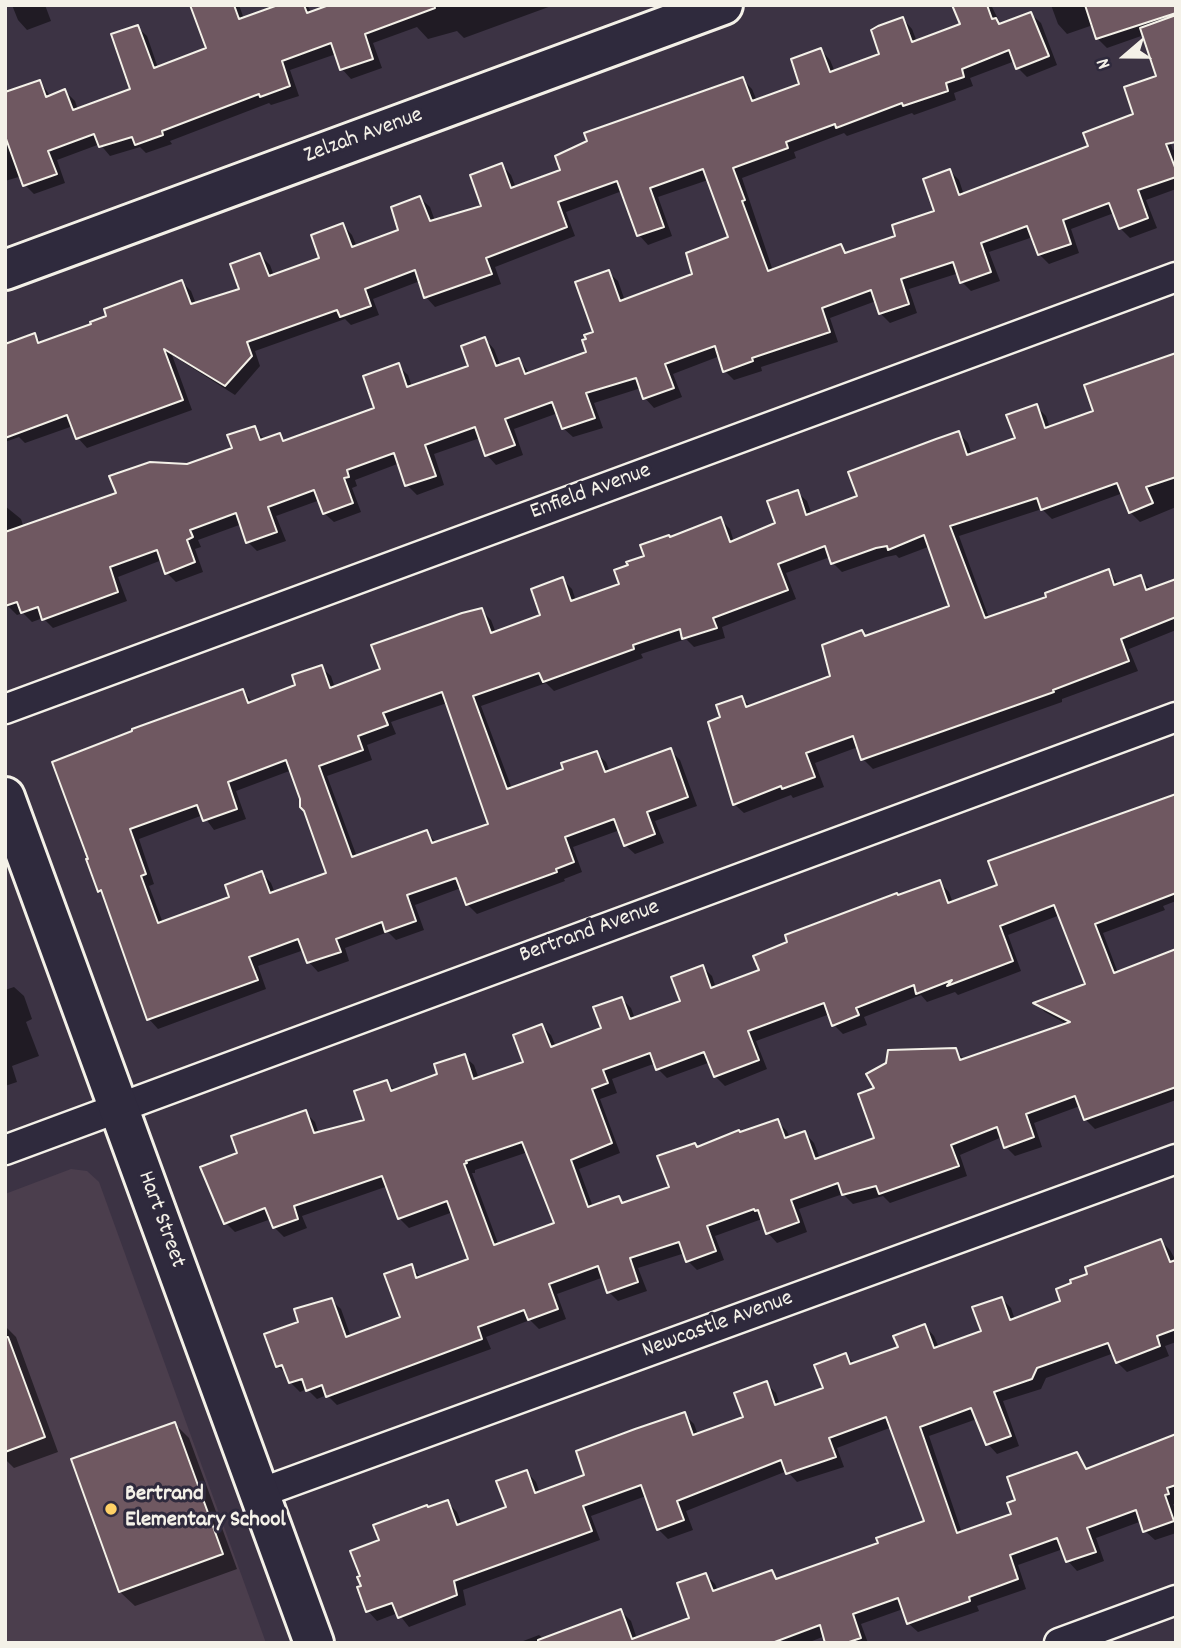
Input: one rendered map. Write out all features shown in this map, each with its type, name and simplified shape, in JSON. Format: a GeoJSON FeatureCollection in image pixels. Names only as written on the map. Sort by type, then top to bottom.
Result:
{"type":"FeatureCollection","features":[{"type":"Feature","properties":{"kind":"street","name":"Zelzah Avenue"},"geometry":{"type":"LineString","coordinates":[[5,270],[723,5]]}},
{"type":"Feature","properties":{"kind":"street","name":"Enfield Avenue"},"geometry":{"type":"LineString","coordinates":[[5,709],[1176,276]]}},
{"type":"Feature","properties":{"kind":"street","name":"Bertrand Avenue"},"geometry":{"type":"LineString","coordinates":[[5,1150],[1176,717]]}},
{"type":"Feature","properties":{"kind":"street","name":"Hart Street"},"geometry":{"type":"LineString","coordinates":[[5,797],[314,1643]]}},
{"type":"Feature","properties":{"kind":"street","name":"Newcastle Avenue"},"geometry":{"type":"LineString","coordinates":[[260,1493],[1176,1159]]}},
{"type":"Feature","properties":{"kind":"street"},"geometry":{"type":"LineString","coordinates":[[1059,1643],[1176,1600]]}},
{"type":"Feature","properties":{"kind":"shaded area","name":"Bertrand Elementary School"},"geometry":{"type":"Polygon","coordinates":[[[71,1169],[87,1171],[99,1182],[266,1643],[5,1643],[5,1194],[71,1169]]]}},
{"type":"Feature","properties":{"kind":"building"},"geometry":{"type":"Polygon","coordinates":[[[190,5],[234,5],[239,19],[278,5],[304,5],[307,13],[329,5],[434,5],[435,8],[365,34],[373,59],[340,70],[331,43],[282,61],[290,86],[260,97],[259,94],[162,131],[163,135],[135,145],[132,137],[99,147],[94,134],[48,151],[57,174],[23,186],[5,136],[5,92],[40,80],[46,97],[65,89],[73,110],[130,89],[111,34],[138,25],[154,68],[206,48],[190,5]]]}},
{"type":"Feature","properties":{"kind":"building"},"geometry":{"type":"Polygon","coordinates":[[[952,5],[987,5],[992,19],[996,18],[999,24],[1031,12],[1049,56],[1016,69],[1009,50],[962,69],[964,77],[946,83],[948,91],[903,106],[902,103],[836,128],[835,124],[786,142],[788,148],[733,168],[768,271],[841,244],[845,253],[895,236],[892,225],[934,211],[923,179],[950,169],[959,195],[1088,146],[1083,133],[1133,114],[1124,87],[1156,76],[1140,28],[1176,15],[1176,142],[1166,144],[1176,177],[1138,190],[1148,218],[1119,229],[1109,203],[1063,220],[1071,244],[1038,255],[1027,226],[981,243],[991,272],[960,283],[953,262],[901,279],[909,304],[879,314],[871,290],[822,308],[830,332],[752,358],[753,361],[723,372],[715,346],[665,364],[674,388],[643,399],[636,378],[586,393],[595,418],[562,429],[552,402],[505,419],[515,445],[485,456],[475,427],[425,445],[436,476],[405,486],[394,453],[347,470],[349,477],[344,478],[353,503],[323,514],[314,490],[268,507],[277,532],[246,543],[236,513],[190,530],[193,537],[187,540],[195,562],[165,574],[157,550],[110,567],[118,592],[42,620],[38,607],[21,613],[17,602],[5,606],[5,532],[116,493],[109,476],[150,462],[187,464],[232,448],[227,435],[255,426],[260,440],[280,433],[283,441],[374,408],[363,376],[399,363],[407,387],[468,366],[461,346],[485,337],[496,366],[519,358],[525,374],[586,352],[582,340],[586,339],[584,335],[593,332],[575,282],[609,270],[620,301],[692,274],[686,253],[728,237],[703,169],[650,188],[664,227],[637,236],[617,181],[558,202],[567,227],[486,258],[492,274],[424,298],[415,270],[365,289],[371,306],[340,317],[337,310],[247,342],[252,356],[225,386],[164,349],[183,400],[76,439],[67,415],[5,438],[5,344],[35,333],[38,343],[91,324],[90,322],[106,316],[104,309],[182,280],[191,304],[239,289],[230,264],[260,253],[269,276],[319,258],[311,235],[343,223],[352,247],[398,230],[391,207],[420,196],[430,221],[481,206],[470,175],[502,163],[511,188],[560,170],[555,156],[587,141],[584,133],[743,77],[752,101],[799,84],[791,59],[821,48],[830,72],[879,54],[871,30],[878,26],[903,17],[912,42],[960,24],[952,5]]]}},
{"type":"Feature","properties":{"kind":"building"},"geometry":{"type":"Polygon","coordinates":[[[1085,5],[1176,5],[1176,13],[1096,39],[1085,5]]]}},
{"type":"Feature","properties":{"kind":"building"},"geometry":{"type":"Polygon","coordinates":[[[1176,353],[1176,477],[1146,487],[1153,503],[1129,513],[1117,483],[1041,510],[1037,498],[950,526],[985,618],[1046,597],[1045,593],[1109,569],[1114,585],[1141,575],[1146,590],[1176,579],[1176,617],[1121,639],[1129,661],[1053,690],[1054,692],[861,760],[853,736],[806,753],[815,777],[782,789],[781,786],[733,805],[708,722],[720,717],[716,705],[742,696],[746,707],[830,676],[822,645],[862,630],[865,636],[949,606],[924,535],[888,550],[887,546],[876,548],[831,564],[825,546],[778,564],[788,590],[713,618],[717,628],[682,639],[680,629],[543,682],[539,673],[473,696],[507,789],[563,769],[561,763],[597,751],[605,772],[671,748],[688,797],[647,812],[655,834],[624,846],[614,819],[565,837],[574,862],[556,869],[557,872],[466,905],[456,878],[407,895],[416,921],[385,932],[382,922],[336,939],[341,952],[307,963],[298,939],[249,957],[258,980],[147,1020],[52,762],[132,729],[243,689],[248,703],[295,685],[292,675],[322,665],[330,688],[380,669],[371,645],[462,613],[482,608],[491,633],[540,615],[531,589],[563,577],[571,601],[619,584],[614,570],[628,565],[626,562],[644,556],[640,545],[669,535],[670,537],[721,517],[730,542],[775,523],[767,501],[798,490],[806,515],[857,496],[848,472],[936,439],[959,431],[967,455],[1015,438],[1006,415],[1037,404],[1045,428],[1093,411],[1084,385],[1176,353]],[[442,692],[383,713],[388,725],[358,736],[363,750],[319,766],[352,857],[427,830],[432,843],[488,824],[442,692]],[[286,760],[228,782],[237,809],[203,821],[197,805],[130,829],[146,874],[141,876],[158,923],[229,897],[225,885],[262,871],[270,893],[326,873],[304,811],[300,807],[300,799],[286,760]]]}},
{"type":"Feature","properties":{"kind":"building"},"geometry":{"type":"Polygon","coordinates":[[[1176,794],[1176,893],[1095,924],[1114,973],[1176,949],[1176,1087],[1084,1120],[1075,1096],[1026,1114],[1034,1137],[1004,1148],[997,1127],[951,1145],[959,1166],[879,1194],[876,1186],[842,1195],[838,1183],[791,1200],[799,1222],[766,1234],[758,1210],[754,1209],[707,1226],[716,1251],[686,1262],[679,1242],[630,1258],[638,1282],[607,1293],[598,1266],[549,1284],[558,1309],[528,1320],[524,1310],[478,1327],[482,1339],[326,1397],[322,1385],[306,1391],[302,1379],[289,1383],[282,1365],[276,1367],[264,1334],[298,1322],[294,1309],[332,1298],[346,1337],[400,1317],[384,1274],[412,1264],[416,1278],[468,1259],[447,1201],[398,1219],[382,1176],[294,1206],[298,1219],[273,1228],[265,1208],[224,1224],[200,1167],[237,1153],[231,1136],[306,1110],[314,1133],[364,1120],[354,1091],[387,1080],[391,1091],[437,1074],[434,1064],[465,1054],[473,1079],[523,1062],[513,1035],[542,1024],[551,1047],[601,1028],[593,1007],[622,997],[630,1019],[680,1001],[671,977],[703,965],[711,988],[759,970],[753,956],[787,942],[785,935],[897,893],[898,895],[940,880],[948,903],[997,885],[988,861],[1176,794]],[[1054,905],[1000,926],[1013,961],[947,986],[952,980],[916,994],[914,985],[856,1008],[859,1015],[832,1026],[824,1003],[748,1031],[759,1060],[714,1077],[704,1052],[656,1070],[650,1053],[603,1070],[608,1083],[592,1089],[612,1143],[571,1160],[588,1207],[619,1196],[622,1203],[669,1187],[657,1156],[695,1143],[697,1147],[739,1130],[740,1132],[778,1119],[785,1138],[805,1131],[815,1159],[874,1138],[858,1094],[874,1088],[866,1074],[886,1063],[888,1050],[956,1048],[960,1060],[1070,1022],[1033,1003],[1085,984],[1054,905]],[[522,1142],[464,1164],[494,1245],[554,1223],[522,1142]]]}},
{"type":"Feature","properties":{"kind":"building"},"geometry":{"type":"Polygon","coordinates":[[[1161,1239],[1170,1262],[1176,1260],[1176,1329],[1157,1336],[1160,1346],[1116,1363],[1108,1343],[1037,1368],[1032,1379],[994,1392],[1011,1436],[986,1445],[971,1408],[920,1427],[957,1533],[1011,1514],[1007,1503],[1015,1500],[1007,1477],[1077,1452],[1086,1469],[1176,1434],[1176,1485],[1167,1488],[1169,1494],[1165,1495],[1174,1521],[1143,1532],[1136,1510],[1087,1528],[1096,1552],[1066,1562],[1057,1538],[1010,1555],[1018,1579],[969,1597],[970,1601],[907,1624],[898,1598],[853,1614],[861,1638],[846,1643],[825,1643],[820,1625],[772,1643],[538,1643],[538,1640],[621,1609],[632,1639],[689,1618],[677,1583],[706,1573],[713,1591],[772,1570],[776,1579],[878,1543],[876,1538],[924,1521],[886,1417],[829,1438],[836,1457],[786,1474],[781,1460],[677,1501],[684,1520],[657,1530],[641,1485],[583,1506],[592,1531],[454,1581],[457,1595],[398,1618],[392,1603],[366,1612],[357,1587],[361,1586],[357,1577],[360,1576],[350,1551],[379,1540],[373,1525],[448,1500],[457,1525],[506,1507],[496,1481],[527,1470],[535,1493],[584,1475],[576,1451],[635,1429],[685,1412],[693,1435],[743,1417],[734,1393],[767,1381],[775,1405],[823,1388],[814,1365],[846,1353],[850,1364],[898,1347],[893,1336],[925,1324],[934,1348],[981,1331],[972,1307],[1002,1297],[1010,1320],[1060,1301],[1056,1289],[1087,1274],[1085,1267],[1161,1239]]]}},
{"type":"Feature","properties":{"kind":"building"},"geometry":{"type":"Polygon","coordinates":[[[5,1337],[8,1337],[45,1437],[5,1452],[5,1337]]]}},
{"type":"Feature","properties":{"kind":"building"},"geometry":{"type":"Polygon","coordinates":[[[175,1422],[223,1554],[119,1592],[71,1459],[175,1422]]]}},
{"type":"Feature","properties":{"kind":"place","name":"Bertrand Elementary School"},"geometry":{"type":"Point","coordinates":[111,1509]}}]}
